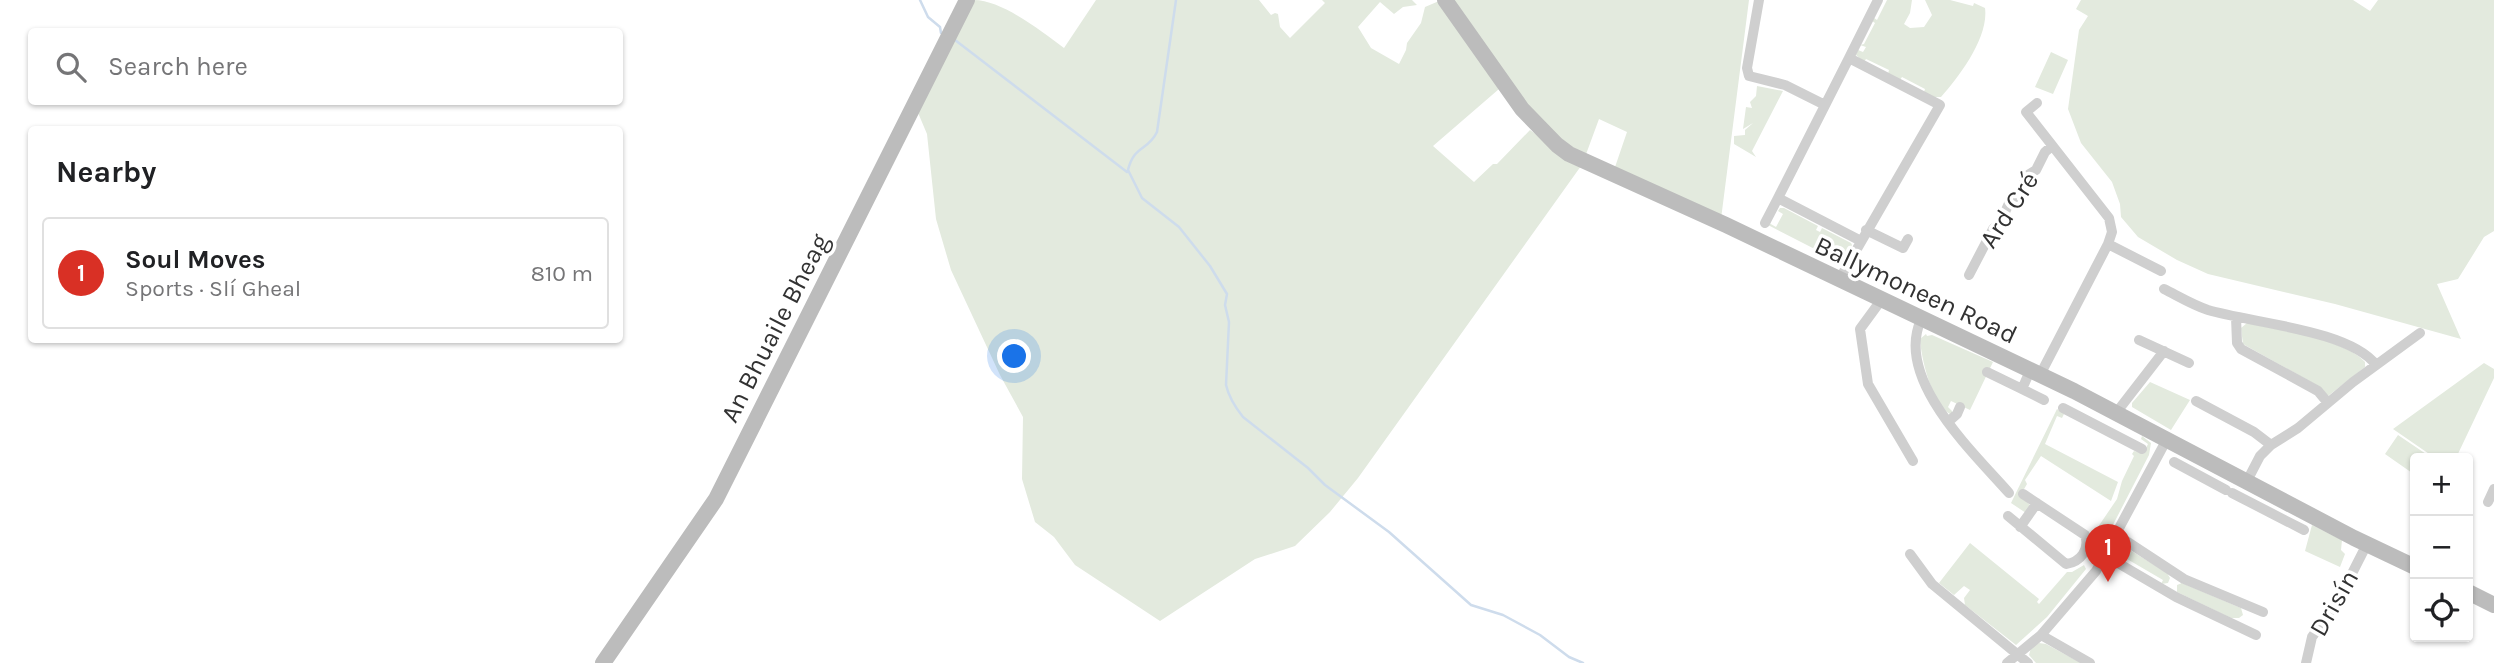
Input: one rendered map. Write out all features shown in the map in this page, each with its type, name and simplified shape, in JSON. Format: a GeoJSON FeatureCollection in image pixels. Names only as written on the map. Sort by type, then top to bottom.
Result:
{"type":"FeatureCollection","features":[{"type":"Feature","properties":{"kind":"street","name":"An Bhuaile Bheag"},"geometry":{"type":"LineString","coordinates":[[603,663],[716,499],[967,0]]}},
{"type":"Feature","properties":{"kind":"street","name":"Ballymoneen Road"},"geometry":{"type":"LineString","coordinates":[[1445,0],[1522,109],[1569,154],[2035,373],[2247,481],[2274,505],[2410,565]]}},
{"type":"Feature","properties":{"kind":"street"},"geometry":{"type":"LineString","coordinates":[[1759,0],[1747,68],[1749,76],[1785,85],[1825,105]]}},
{"type":"Feature","properties":{"kind":"street"},"geometry":{"type":"LineString","coordinates":[[1765,223],[1878,0]]}},
{"type":"Feature","properties":{"kind":"street"},"geometry":{"type":"LineString","coordinates":[[1839,280],[1940,105],[1849,58]]}},
{"type":"Feature","properties":{"kind":"street","name":"Ard Cré"},"geometry":{"type":"LineString","coordinates":[[2037,103],[2026,112],[2109,218],[2112,232],[2108,244]]}},
{"type":"Feature","properties":{"kind":"street","name":"Ard Cré"},"geometry":{"type":"LineString","coordinates":[[1969,275],[2010,201],[2018,195],[2028,176],[2036,170],[2045,152],[2052,146]]}},
{"type":"Feature","properties":{"kind":"street"},"geometry":{"type":"LineString","coordinates":[[1778,198],[1861,241]]}},
{"type":"Feature","properties":{"kind":"street"},"geometry":{"type":"LineString","coordinates":[[1866,230],[1903,248],[1908,239]]}},
{"type":"Feature","properties":{"kind":"street"},"geometry":{"type":"LineString","coordinates":[[2022,389],[2035,373],[2108,244],[2157,269],[2158,256]]}},
{"type":"Feature","properties":{"kind":"street"},"geometry":{"type":"LineString","coordinates":[[2164,289],[2203,308],[2349,345],[2366,353],[2376,365]]}},
{"type":"Feature","properties":{"kind":"street"},"geometry":{"type":"LineString","coordinates":[[1882,299],[1860,329],[1866,378],[1913,461]]}},
{"type":"Feature","properties":{"kind":"street"},"geometry":{"type":"LineString","coordinates":[[2236,317],[2237,343],[2241,349],[2318,391],[2328,404]]}},
{"type":"Feature","properties":{"kind":"street"},"geometry":{"type":"LineString","coordinates":[[1921,320],[1915,337],[1916,356],[1932,397],[1948,422],[2009,493]]}},
{"type":"Feature","properties":{"kind":"street"},"geometry":{"type":"LineString","coordinates":[[2247,481],[2260,456],[2270,445],[2298,428],[2420,333]]}},
{"type":"Feature","properties":{"kind":"street"},"geometry":{"type":"LineString","coordinates":[[2140,340],[2189,363]]}},
{"type":"Feature","properties":{"kind":"street"},"geometry":{"type":"LineString","coordinates":[[2099,426],[2164,351]]}},
{"type":"Feature","properties":{"kind":"street"},"geometry":{"type":"LineString","coordinates":[[1987,372],[2044,400]]}},
{"type":"Feature","properties":{"kind":"street"},"geometry":{"type":"LineString","coordinates":[[2196,401],[2255,432],[2270,445]]}},
{"type":"Feature","properties":{"kind":"street"},"geometry":{"type":"LineString","coordinates":[[1948,422],[1960,407]]}},
{"type":"Feature","properties":{"kind":"street"},"geometry":{"type":"LineString","coordinates":[[2063,408],[2142,449]]}},
{"type":"Feature","properties":{"kind":"street"},"geometry":{"type":"LineString","coordinates":[[2007,663],[2041,635],[2099,567],[2167,439]]}},
{"type":"Feature","properties":{"kind":"street"},"geometry":{"type":"LineString","coordinates":[[2174,462],[2229,492],[2274,505],[2304,530]]}},
{"type":"Feature","properties":{"kind":"street"},"geometry":{"type":"LineString","coordinates":[[2210,482],[2218,466]]}},
{"type":"Feature","properties":{"kind":"street"},"geometry":{"type":"LineString","coordinates":[[2488,502],[2494,489]]}},
{"type":"Feature","properties":{"kind":"street"},"geometry":{"type":"LineString","coordinates":[[2008,516],[2066,564],[2073,563],[2083,555],[2087,543],[2085,535],[2023,494]]}},
{"type":"Feature","properties":{"kind":"street"},"geometry":{"type":"LineString","coordinates":[[2020,527],[2038,503]]}},
{"type":"Feature","properties":{"kind":"street"},"geometry":{"type":"LineString","coordinates":[[2117,535],[2177,575],[2263,612]]}},
{"type":"Feature","properties":{"kind":"street","name":"Drisín"},"geometry":{"type":"LineString","coordinates":[[2306,663],[2312,638],[2339,599],[2367,544]]}},
{"type":"Feature","properties":{"kind":"street"},"geometry":{"type":"LineString","coordinates":[[1910,554],[1933,584],[2028,663]]}},
{"type":"Feature","properties":{"kind":"street"},"geometry":{"type":"LineString","coordinates":[[2083,555],[2099,567]]}},
{"type":"Feature","properties":{"kind":"street"},"geometry":{"type":"LineString","coordinates":[[2106,556],[2168,593],[2256,635]]}},
{"type":"Feature","properties":{"kind":"street"},"geometry":{"type":"LineString","coordinates":[[2168,593],[2177,575]]}},
{"type":"Feature","properties":{"kind":"street"},"geometry":{"type":"LineString","coordinates":[[2473,594],[2494,605]]}},
{"type":"Feature","properties":{"kind":"street"},"geometry":{"type":"LineString","coordinates":[[2241,628],[2250,607]]}},
{"type":"Feature","properties":{"kind":"street"},"geometry":{"type":"LineString","coordinates":[[2041,635],[2090,663]]}},
{"type":"Feature","properties":{"kind":"shaded area"},"geometry":{"type":"Polygon","coordinates":[[[974,0],[985,1],[1009,11],[1064,48],[1096,0],[1259,0],[1271,15],[1278,14],[1280,27],[1290,38],[1325,3],[1322,0],[1412,0],[1417,5],[1403,7],[1394,14],[1380,2],[1358,27],[1371,48],[1399,64],[1407,43],[1421,23],[1425,7],[1439,1],[1499,89],[1433,146],[1474,182],[1493,164],[1497,164],[1530,130],[1581,166],[1358,478],[1330,512],[1295,546],[1255,559],[1160,621],[1075,565],[1054,537],[1035,522],[1022,479],[1023,417],[1000,375],[951,270],[936,219],[927,134],[916,108],[974,0]]]}},
{"type":"Feature","properties":{"kind":"shaded area"},"geometry":{"type":"Polygon","coordinates":[[[1449,0],[1749,0],[1721,219],[1614,170],[1627,132],[1599,119],[1585,157],[1541,123],[1449,0]]]}},
{"type":"Feature","properties":{"kind":"shaded area"},"geometry":{"type":"Polygon","coordinates":[[[1887,0],[1912,0],[1910,13],[1904,24],[1910,28],[1924,27],[1932,15],[1925,0],[1950,0],[1973,6],[1974,3],[1985,8],[1978,44],[1964,68],[1941,97],[1934,97],[1924,92],[1925,89],[1902,77],[1900,80],[1888,74],[1889,70],[1866,59],[1864,62],[1856,55],[1858,50],[1863,52],[1866,47],[1860,45],[1864,44],[1875,23],[1872,21],[1874,18],[1877,20],[1887,0]]]}},
{"type":"Feature","properties":{"kind":"shaded area"},"geometry":{"type":"Polygon","coordinates":[[[2081,0],[2353,0],[2370,11],[2378,0],[2494,0],[2494,231],[2484,237],[2458,279],[2437,284],[2461,339],[2335,304],[2208,274],[2177,260],[2138,237],[2121,217],[2120,204],[2112,182],[2081,143],[2068,109],[2079,30],[2088,16],[2076,9],[2081,0]]]}},
{"type":"Feature","properties":{"kind":"shaded area"},"geometry":{"type":"Polygon","coordinates":[[[2051,52],[2068,60],[2053,94],[2035,87],[2051,52]]]}},
{"type":"Feature","properties":{"kind":"shaded area"},"geometry":{"type":"Polygon","coordinates":[[[1757,86],[1783,91],[1752,151],[1756,157],[1734,144],[1734,136],[1745,135],[1745,130],[1753,123],[1743,129],[1746,107],[1752,108],[1750,102],[1756,96],[1757,86]]]}},
{"type":"Feature","properties":{"kind":"shaded area"},"geometry":{"type":"Polygon","coordinates":[[[1780,208],[1818,226],[1816,230],[1820,232],[1822,228],[1851,243],[1842,263],[1768,225],[1769,223],[1776,227],[1783,214],[1778,211],[1780,208]]]}},
{"type":"Feature","properties":{"kind":"shaded area"},"geometry":{"type":"Polygon","coordinates":[[[2247,323],[2327,341],[2355,354],[2365,362],[2365,367],[2328,396],[2320,387],[2243,344],[2241,328],[2247,323]]]}},
{"type":"Feature","properties":{"kind":"shaded area"},"geometry":{"type":"Polygon","coordinates":[[[1926,334],[1993,362],[1970,410],[1951,401],[1948,407],[1953,412],[1950,414],[1938,401],[1923,357],[1920,339],[1926,334]]]}},
{"type":"Feature","properties":{"kind":"shaded area"},"geometry":{"type":"Polygon","coordinates":[[[2484,363],[2494,369],[2494,378],[2458,453],[2428,453],[2393,429],[2484,363]]]}},
{"type":"Feature","properties":{"kind":"shaded area"},"geometry":{"type":"Polygon","coordinates":[[[2150,382],[2190,400],[2171,430],[2132,407],[2132,403],[2150,382]]]}},
{"type":"Feature","properties":{"kind":"shaded area"},"geometry":{"type":"Polygon","coordinates":[[[2057,409],[2064,414],[2062,418],[2057,416],[2045,444],[2118,482],[2111,501],[2041,456],[2025,480],[2027,484],[2020,496],[2031,506],[2026,513],[2011,503],[2057,409]]]}},
{"type":"Feature","properties":{"kind":"shaded area"},"geometry":{"type":"Polygon","coordinates":[[[2398,435],[2425,453],[2410,453],[2410,472],[2385,454],[2398,435]]]}},
{"type":"Feature","properties":{"kind":"shaded area"},"geometry":{"type":"Polygon","coordinates":[[[2142,436],[2151,443],[2149,455],[2100,550],[2094,553],[2092,533],[2117,499],[2134,456],[2132,454],[2134,451],[2143,454],[2148,444],[2141,439],[2142,436]]]}},
{"type":"Feature","properties":{"kind":"shaded area"},"geometry":{"type":"Polygon","coordinates":[[[2312,525],[2342,540],[2341,550],[2345,554],[2340,567],[2305,551],[2312,525]]]}},
{"type":"Feature","properties":{"kind":"shaded area"},"geometry":{"type":"Polygon","coordinates":[[[1970,543],[2039,599],[2039,604],[2067,572],[2084,565],[2086,569],[2047,617],[2016,645],[1965,605],[1964,598],[1970,590],[1964,586],[1954,595],[1939,583],[1970,543]]]}},
{"type":"Feature","properties":{"kind":"shaded area"},"geometry":{"type":"Polygon","coordinates":[[[2122,545],[2167,573],[2170,578],[2168,583],[2161,584],[2163,580],[2127,559],[2124,562],[2115,552],[2122,545]]]}},
{"type":"Feature","properties":{"kind":"shaded area"},"geometry":{"type":"Polygon","coordinates":[[[2182,583],[2241,608],[2243,615],[2231,618],[2177,592],[2177,585],[2182,583]]]}},
{"type":"Feature","properties":{"kind":"shaded area"},"geometry":{"type":"Polygon","coordinates":[[[2039,643],[2046,644],[2081,663],[2036,663],[2029,655],[2031,648],[2039,643]]]}},
{"type":"Feature","properties":{"kind":"waterway"},"geometry":{"type":"LineString","coordinates":[[920,0],[928,17],[940,27],[941,33]]}},
{"type":"Feature","properties":{"kind":"waterway"},"geometry":{"type":"LineString","coordinates":[[1176,0],[1157,132],[1150,142],[1137,152],[1128,170],[1142,198],[1179,227],[1210,266],[1227,294],[1225,305],[1229,322],[1226,385],[1235,406],[1243,417],[1308,468],[1325,485],[1389,532],[1471,605],[1503,615],[1583,663]]}},
{"type":"Feature","properties":{"kind":"waterway"},"geometry":{"type":"LineString","coordinates":[[955,40],[1127,172]]}},
{"type":"Feature","properties":{"kind":"place","name":"Soul Moves"},"geometry":{"type":"Point","coordinates":[2108,582]}}]}
